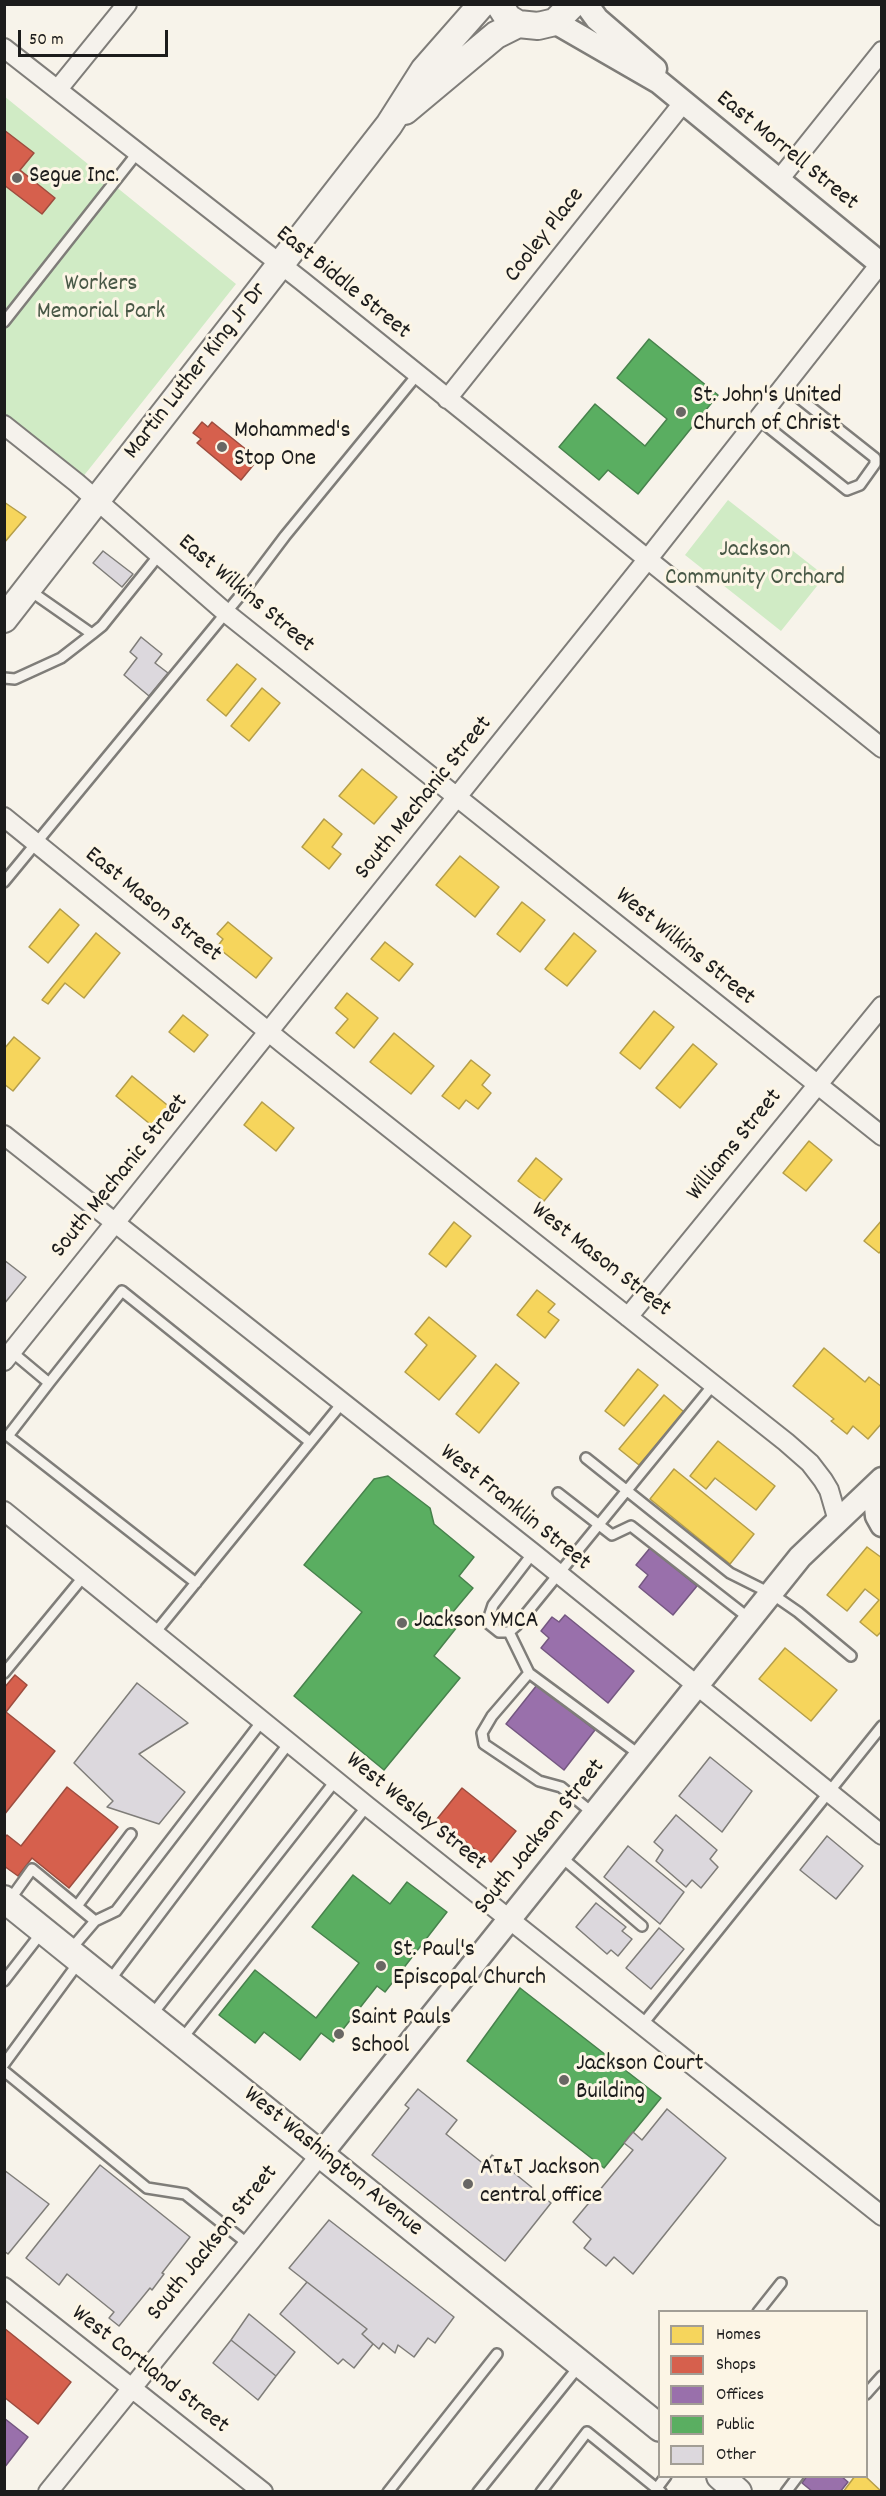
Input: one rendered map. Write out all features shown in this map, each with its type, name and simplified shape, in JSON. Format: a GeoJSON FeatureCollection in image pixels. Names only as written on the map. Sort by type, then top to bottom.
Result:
{"type":"FeatureCollection","features":[{"type":"Feature","properties":{"kind":"main road","name":"Martin Luther King Jr Dr"},"geometry":{"type":"LineString","coordinates":[[4,619],[389,125],[424,70],[482,4]]}},
{"type":"Feature","properties":{"kind":"main road"},"geometry":{"type":"LineString","coordinates":[[499,4],[508,18],[518,24],[538,27],[555,22],[573,4]]}},
{"type":"Feature","properties":{"kind":"main road","name":"Martin Luther King Jr Dr"},"geometry":{"type":"LineString","coordinates":[[389,125],[496,35],[518,24]]}},
{"type":"Feature","properties":{"kind":"main road","name":"West Washington Avenue"},"geometry":{"type":"LineString","coordinates":[[6,1900],[658,2426]]}},
{"type":"Feature","properties":{"kind":"main road"},"geometry":{"type":"LineString","coordinates":[[722,2478],[738,2492]]}},
{"type":"Feature","properties":{"kind":"street"},"geometry":{"type":"LineString","coordinates":[[58,88],[127,4]]}},
{"type":"Feature","properties":{"kind":"street","name":"East Morrell Street"},"geometry":{"type":"LineString","coordinates":[[586,4],[597,19],[654,66],[659,82]]}},
{"type":"Feature","properties":{"kind":"street","name":"East Morrell Street"},"geometry":{"type":"LineString","coordinates":[[555,22],[659,82],[881,264]]}},
{"type":"Feature","properties":{"kind":"street","name":"East Biddle Street"},"geometry":{"type":"LineString","coordinates":[[4,48],[58,88],[281,265],[882,748]]}},
{"type":"Feature","properties":{"kind":"street"},"geometry":{"type":"LineString","coordinates":[[778,181],[882,51]]}},
{"type":"Feature","properties":{"kind":"street","name":"Cooley Place"},"geometry":{"type":"LineString","coordinates":[[447,399],[683,103]]}},
{"type":"Feature","properties":{"kind":"street","name":"South Mechanic Street"},"geometry":{"type":"LineString","coordinates":[[8,1357],[457,798],[881,264]]}},
{"type":"Feature","properties":{"kind":"street","name":"East Wilkins Street"},"geometry":{"type":"LineString","coordinates":[[4,425],[97,501],[225,612],[457,798]]}},
{"type":"Feature","properties":{"kind":"street","name":"West Wilkins Street"},"geometry":{"type":"LineString","coordinates":[[457,798],[882,1136]]}},
{"type":"Feature","properties":{"kind":"street","name":"East Mason Street"},"geometry":{"type":"LineString","coordinates":[[4,817],[269,1032]]}},
{"type":"Feature","properties":{"kind":"street","name":"Williams Street"},"geometry":{"type":"LineString","coordinates":[[628,1317],[882,1006]]}},
{"type":"Feature","properties":{"kind":"street","name":"West Mason Street"},"geometry":{"type":"LineString","coordinates":[[269,1032],[810,1463],[829,1490],[838,1521]]}},
{"type":"Feature","properties":{"kind":"street","name":"West Franklin Street"},"geometry":{"type":"LineString","coordinates":[[4,1135],[533,1553],[882,1835]]}},
{"type":"Feature","properties":{"kind":"street"},"geometry":{"type":"LineString","coordinates":[[882,1479],[875,1490],[875,1497],[877,1515],[882,1527]]}},
{"type":"Feature","properties":{"kind":"street","name":"South Jackson Street"},"geometry":{"type":"LineString","coordinates":[[48,2492],[800,1557],[882,1479]]}},
{"type":"Feature","properties":{"kind":"street","name":"West Wesley Street"},"geometry":{"type":"LineString","coordinates":[[4,1512],[367,1806],[882,2216]]}},
{"type":"Feature","properties":{"kind":"street"},"geometry":{"type":"LineString","coordinates":[[838,1521],[861,1520],[882,1527]]}},
{"type":"Feature","properties":{"kind":"street","name":"West Cortland Street"},"geometry":{"type":"LineString","coordinates":[[4,2288],[263,2492]]}},
{"type":"Feature","properties":{"kind":"lane"},"geometry":{"type":"LineString","coordinates":[[4,322],[138,152]]}},
{"type":"Feature","properties":{"kind":"lane"},"geometry":{"type":"LineString","coordinates":[[4,882],[417,375]]}},
{"type":"Feature","properties":{"kind":"lane"},"geometry":{"type":"LineString","coordinates":[[758,419],[847,490],[860,485],[875,464],[875,458],[784,386]]}},
{"type":"Feature","properties":{"kind":"lane"},"geometry":{"type":"LineString","coordinates":[[4,678],[15,680],[61,658],[92,634],[102,626],[159,555]]}},
{"type":"Feature","properties":{"kind":"lane"},"geometry":{"type":"LineString","coordinates":[[27,589],[92,634]]}},
{"type":"Feature","properties":{"kind":"lane"},"geometry":{"type":"LineString","coordinates":[[196,1583],[8,1436],[123,1291],[310,1442]]}},
{"type":"Feature","properties":{"kind":"lane"},"geometry":{"type":"LineString","coordinates":[[8,1357],[49,1383]]}},
{"type":"Feature","properties":{"kind":"lane"},"geometry":{"type":"LineString","coordinates":[[533,1553],[493,1605],[489,1624],[499,1632],[508,1632],[627,1492],[713,1385]]}},
{"type":"Feature","properties":{"kind":"lane"},"geometry":{"type":"LineString","coordinates":[[154,1634],[343,1402]]}},
{"type":"Feature","properties":{"kind":"lane"},"geometry":{"type":"LineString","coordinates":[[586,1458],[730,1573],[772,1594],[798,1612],[851,1656]]}},
{"type":"Feature","properties":{"kind":"lane"},"geometry":{"type":"LineString","coordinates":[[558,1493],[612,1535],[631,1526],[751,1620]]}},
{"type":"Feature","properties":{"kind":"lane"},"geometry":{"type":"LineString","coordinates":[[4,1673],[84,1576]]}},
{"type":"Feature","properties":{"kind":"lane"},"geometry":{"type":"LineString","coordinates":[[508,1632],[529,1673],[641,1756]]}},
{"type":"Feature","properties":{"kind":"lane"},"geometry":{"type":"LineString","coordinates":[[529,1673],[492,1716],[482,1733],[484,1744],[539,1781],[561,1787],[594,1814]]}},
{"type":"Feature","properties":{"kind":"lane"},"geometry":{"type":"LineString","coordinates":[[4,2064],[75,1956],[95,1921],[116,1911],[262,1721]]}},
{"type":"Feature","properties":{"kind":"lane"},"geometry":{"type":"LineString","coordinates":[[642,2025],[882,1726]]}},
{"type":"Feature","properties":{"kind":"lane"},"geometry":{"type":"LineString","coordinates":[[108,1982],[290,1743]]}},
{"type":"Feature","properties":{"kind":"lane"},"geometry":{"type":"LineString","coordinates":[[151,2016],[336,1780]]}},
{"type":"Feature","properties":{"kind":"lane"},"geometry":{"type":"LineString","coordinates":[[181,2040],[367,1806]]}},
{"type":"Feature","properties":{"kind":"lane"},"geometry":{"type":"LineString","coordinates":[[77,1906],[131,1834]]}},
{"type":"Feature","properties":{"kind":"lane"},"geometry":{"type":"LineString","coordinates":[[560,1856],[642,1926]]}},
{"type":"Feature","properties":{"kind":"lane"},"geometry":{"type":"LineString","coordinates":[[6,1900],[32,1869],[95,1921]]}},
{"type":"Feature","properties":{"kind":"lane"},"geometry":{"type":"LineString","coordinates":[[4,1981],[44,1930]]}},
{"type":"Feature","properties":{"kind":"lane"},"geometry":{"type":"LineString","coordinates":[[4,2071],[147,2188],[185,2194],[248,2244]]}},
{"type":"Feature","properties":{"kind":"lane"},"geometry":{"type":"LineString","coordinates":[[760,2310],[781,2283]]}},
{"type":"Feature","properties":{"kind":"lane"},"geometry":{"type":"LineString","coordinates":[[388,2492],[497,2354]]}},
{"type":"Feature","properties":{"kind":"lane"},"geometry":{"type":"LineString","coordinates":[[478,2492],[580,2365]]}},
{"type":"Feature","properties":{"kind":"lane"},"geometry":{"type":"LineString","coordinates":[[868,2393],[882,2376]]}},
{"type":"Feature","properties":{"kind":"lane"},"geometry":{"type":"LineString","coordinates":[[541,2492],[587,2432],[659,2490]]}},
{"type":"Feature","properties":{"kind":"lane"},"geometry":{"type":"LineString","coordinates":[[786,2492],[796,2478]]}},
{"type":"Feature","properties":{"kind":"green space","name":"Workers Memorial Park"},"geometry":{"type":"Polygon","coordinates":[[[4,96],[236,284],[82,478],[5,417],[4,96]]]}},
{"type":"Feature","properties":{"kind":"green space","name":"Jackson Community Orchard"},"geometry":{"type":"Polygon","coordinates":[[[728,500],[825,576],[781,631],[685,555],[728,500]]]}},
{"type":"Feature","properties":{"kind":"building: Homes"},"geometry":{"type":"Polygon","coordinates":[[[4,502],[26,517],[4,543],[4,502]]]}},
{"type":"Feature","properties":{"kind":"building: Homes"},"geometry":{"type":"Polygon","coordinates":[[[237,664],[256,679],[226,716],[207,700],[237,664]]]}},
{"type":"Feature","properties":{"kind":"building: Homes"},"geometry":{"type":"Polygon","coordinates":[[[262,688],[280,703],[249,741],[231,726],[262,688]]]}},
{"type":"Feature","properties":{"kind":"building: Homes"},"geometry":{"type":"Polygon","coordinates":[[[362,769],[397,797],[374,824],[339,796],[362,769]]]}},
{"type":"Feature","properties":{"kind":"building: Homes"},"geometry":{"type":"Polygon","coordinates":[[[324,819],[342,834],[332,847],[341,854],[329,869],[302,847],[324,819]]]}},
{"type":"Feature","properties":{"kind":"building: Homes"},"geometry":{"type":"Polygon","coordinates":[[[460,856],[499,887],[475,917],[436,885],[460,856]]]}},
{"type":"Feature","properties":{"kind":"building: Homes"},"geometry":{"type":"Polygon","coordinates":[[[522,902],[545,920],[520,952],[497,934],[522,902]]]}},
{"type":"Feature","properties":{"kind":"building: Homes"},"geometry":{"type":"Polygon","coordinates":[[[60,909],[79,925],[48,963],[29,947],[60,909]]]}},
{"type":"Feature","properties":{"kind":"building: Homes"},"geometry":{"type":"Polygon","coordinates":[[[228,922],[272,958],[256,978],[217,947],[223,939],[217,934],[228,922]]]}},
{"type":"Feature","properties":{"kind":"building: Homes"},"geometry":{"type":"Polygon","coordinates":[[[96,933],[120,953],[84,998],[65,983],[48,1004],[42,1000],[96,933]]]}},
{"type":"Feature","properties":{"kind":"building: Homes"},"geometry":{"type":"Polygon","coordinates":[[[574,933],[596,951],[567,986],[545,969],[574,933]]]}},
{"type":"Feature","properties":{"kind":"building: Homes"},"geometry":{"type":"Polygon","coordinates":[[[385,942],[413,964],[399,981],[371,959],[385,942]]]}},
{"type":"Feature","properties":{"kind":"building: Homes"},"geometry":{"type":"Polygon","coordinates":[[[347,993],[378,1018],[354,1048],[336,1033],[348,1019],[335,1008],[347,993]]]}},
{"type":"Feature","properties":{"kind":"building: Homes"},"geometry":{"type":"Polygon","coordinates":[[[654,1011],[674,1027],[640,1069],[620,1053],[654,1011]]]}},
{"type":"Feature","properties":{"kind":"building: Homes"},"geometry":{"type":"Polygon","coordinates":[[[183,1015],[208,1035],[194,1052],[169,1032],[183,1015]]]}},
{"type":"Feature","properties":{"kind":"building: Homes"},"geometry":{"type":"Polygon","coordinates":[[[394,1033],[434,1066],[411,1094],[370,1062],[394,1033]]]}},
{"type":"Feature","properties":{"kind":"building: Homes"},"geometry":{"type":"Polygon","coordinates":[[[14,1037],[40,1058],[13,1091],[4,1084],[4,1049],[14,1037]]]}},
{"type":"Feature","properties":{"kind":"building: Homes"},"geometry":{"type":"Polygon","coordinates":[[[693,1044],[717,1064],[680,1108],[656,1088],[693,1044]]]}},
{"type":"Feature","properties":{"kind":"building: Homes"},"geometry":{"type":"Polygon","coordinates":[[[471,1060],[490,1075],[482,1085],[491,1093],[478,1109],[466,1100],[459,1109],[442,1096],[471,1060]]]}},
{"type":"Feature","properties":{"kind":"building: Homes"},"geometry":{"type":"Polygon","coordinates":[[[132,1076],[172,1109],[156,1129],[116,1096],[132,1076]]]}},
{"type":"Feature","properties":{"kind":"building: Homes"},"geometry":{"type":"Polygon","coordinates":[[[262,1102],[294,1128],[276,1151],[244,1125],[262,1102]]]}},
{"type":"Feature","properties":{"kind":"building: Homes"},"geometry":{"type":"Polygon","coordinates":[[[809,1141],[832,1160],[806,1191],[783,1173],[809,1141]]]}},
{"type":"Feature","properties":{"kind":"building: Homes"},"geometry":{"type":"Polygon","coordinates":[[[536,1158],[562,1179],[544,1201],[518,1181],[536,1158]]]}},
{"type":"Feature","properties":{"kind":"building: Homes"},"geometry":{"type":"Polygon","coordinates":[[[882,1220],[882,1250],[879,1253],[864,1241],[882,1220]]]}},
{"type":"Feature","properties":{"kind":"building: Homes"},"geometry":{"type":"Polygon","coordinates":[[[454,1222],[471,1236],[446,1267],[429,1254],[454,1222]]]}},
{"type":"Feature","properties":{"kind":"building: Homes"},"geometry":{"type":"Polygon","coordinates":[[[537,1290],[555,1304],[548,1312],[559,1320],[545,1338],[517,1315],[537,1290]]]}},
{"type":"Feature","properties":{"kind":"building: Homes"},"geometry":{"type":"Polygon","coordinates":[[[429,1317],[476,1356],[439,1400],[405,1372],[427,1345],[415,1334],[429,1317]]]}},
{"type":"Feature","properties":{"kind":"building: Homes"},"geometry":{"type":"Polygon","coordinates":[[[824,1348],[865,1382],[869,1377],[882,1387],[882,1423],[868,1439],[853,1426],[847,1434],[831,1421],[834,1419],[793,1386],[824,1348]]]}},
{"type":"Feature","properties":{"kind":"building: Homes"},"geometry":{"type":"Polygon","coordinates":[[[496,1364],[519,1383],[479,1433],[456,1414],[496,1364]]]}},
{"type":"Feature","properties":{"kind":"building: Homes"},"geometry":{"type":"Polygon","coordinates":[[[638,1369],[658,1385],[624,1426],[605,1411],[638,1369]]]}},
{"type":"Feature","properties":{"kind":"building: Homes"},"geometry":{"type":"Polygon","coordinates":[[[664,1395],[684,1412],[639,1465],[619,1449],[664,1395]]]}},
{"type":"Feature","properties":{"kind":"building: Homes"},"geometry":{"type":"Polygon","coordinates":[[[718,1441],[775,1486],[756,1510],[715,1478],[706,1489],[690,1476],[718,1441]]]}},
{"type":"Feature","properties":{"kind":"building: Homes"},"geometry":{"type":"Polygon","coordinates":[[[674,1469],[754,1534],[730,1564],[650,1499],[674,1469]]]}},
{"type":"Feature","properties":{"kind":"building: Homes"},"geometry":{"type":"Polygon","coordinates":[[[867,1547],[882,1558],[882,1631],[877,1636],[860,1622],[879,1600],[865,1589],[847,1611],[827,1595],[867,1547]]]}},
{"type":"Feature","properties":{"kind":"building: Homes"},"geometry":{"type":"Polygon","coordinates":[[[785,1648],[837,1690],[811,1721],[759,1679],[785,1648]]]}},
{"type":"Feature","properties":{"kind":"building: Homes"},"geometry":{"type":"Polygon","coordinates":[[[854,2478],[867,2478],[882,2492],[843,2492],[854,2478]]]}},
{"type":"Feature","properties":{"kind":"building: Shops","name":"Segue Inc."},"geometry":{"type":"Polygon","coordinates":[[[4,130],[34,153],[20,170],[55,198],[42,214],[4,185],[4,130]]]}},
{"type":"Feature","properties":{"kind":"building: Shops","name":"Mohammed's Stop One"},"geometry":{"type":"Polygon","coordinates":[[[202,422],[208,427],[212,422],[248,451],[245,455],[255,463],[241,480],[197,443],[201,439],[193,433],[202,422]]]}},
{"type":"Feature","properties":{"kind":"building: Shops"},"geometry":{"type":"Polygon","coordinates":[[[15,1675],[27,1685],[6,1712],[55,1751],[4,1815],[4,1688],[15,1675]]]}},
{"type":"Feature","properties":{"kind":"building: Shops"},"geometry":{"type":"Polygon","coordinates":[[[67,1787],[118,1827],[69,1888],[32,1858],[18,1876],[4,1866],[4,1838],[7,1835],[21,1846],[67,1787]]]}},
{"type":"Feature","properties":{"kind":"building: Shops"},"geometry":{"type":"Polygon","coordinates":[[[462,1788],[516,1831],[491,1862],[437,1819],[462,1788]]]}},
{"type":"Feature","properties":{"kind":"building: Shops"},"geometry":{"type":"Polygon","coordinates":[[[4,2328],[71,2382],[38,2424],[4,2397],[4,2328]]]}},
{"type":"Feature","properties":{"kind":"building: Offices"},"geometry":{"type":"Polygon","coordinates":[[[650,1548],[697,1586],[673,1615],[639,1587],[648,1575],[636,1565],[650,1548]]]}},
{"type":"Feature","properties":{"kind":"building: Offices"},"geometry":{"type":"Polygon","coordinates":[[[565,1615],[634,1671],[608,1703],[541,1648],[549,1638],[541,1631],[552,1617],[559,1622],[565,1615]]]}},
{"type":"Feature","properties":{"kind":"building: Offices"},"geometry":{"type":"Polygon","coordinates":[[[537,1685],[595,1730],[564,1770],[506,1724],[537,1685]]]}},
{"type":"Feature","properties":{"kind":"building: Offices"},"geometry":{"type":"Polygon","coordinates":[[[4,2418],[28,2437],[4,2468],[4,2418]]]}},
{"type":"Feature","properties":{"kind":"building: Offices"},"geometry":{"type":"Polygon","coordinates":[[[806,2478],[843,2478],[848,2482],[840,2492],[813,2492],[802,2483],[806,2478]]]}},
{"type":"Feature","properties":{"kind":"building: Public","name":"St. John's United Church of Christ"},"geometry":{"type":"Polygon","coordinates":[[[649,339],[718,395],[638,494],[608,470],[599,480],[559,447],[595,404],[645,446],[667,419],[617,378],[649,339]]]}},
{"type":"Feature","properties":{"kind":"building: Public","name":"Jackson YMCA"},"geometry":{"type":"Polygon","coordinates":[[[388,1476],[430,1508],[434,1524],[474,1557],[459,1576],[473,1588],[447,1619],[457,1627],[434,1656],[460,1678],[384,1770],[294,1696],[362,1612],[304,1565],[374,1479],[388,1476]]]}},
{"type":"Feature","properties":{"kind":"building: Public","name":"St. Paul's Episcopal Church"},"geometry":{"type":"Polygon","coordinates":[[[353,1875],[390,1904],[407,1882],[447,1912],[385,1992],[377,1986],[333,2042],[321,2033],[300,2060],[264,2032],[255,2043],[219,2015],[255,1970],[316,2018],[359,1963],[312,1927],[353,1875]]]}},
{"type":"Feature","properties":{"kind":"building: Public","name":"Jackson Court Building"},"geometry":{"type":"Polygon","coordinates":[[[520,1988],[661,2098],[604,2168],[467,2061],[520,1988]]]}},
{"type":"Feature","properties":{"kind":"building: Other"},"geometry":{"type":"Polygon","coordinates":[[[103,551],[133,574],[122,587],[93,563],[103,551]]]}},
{"type":"Feature","properties":{"kind":"building: Other"},"geometry":{"type":"Polygon","coordinates":[[[141,637],[162,654],[155,663],[168,673],[149,696],[124,675],[137,658],[130,652],[141,637]]]}},
{"type":"Feature","properties":{"kind":"building: Other"},"geometry":{"type":"Polygon","coordinates":[[[4,1260],[26,1277],[4,1304],[4,1260]]]}},
{"type":"Feature","properties":{"kind":"building: Other"},"geometry":{"type":"Polygon","coordinates":[[[137,1683],[188,1723],[139,1754],[185,1792],[159,1824],[107,1807],[113,1801],[74,1763],[137,1683]]]}},
{"type":"Feature","properties":{"kind":"building: Other"},"geometry":{"type":"Polygon","coordinates":[[[710,1757],[752,1791],[722,1832],[679,1796],[710,1757]]]}},
{"type":"Feature","properties":{"kind":"building: Other"},"geometry":{"type":"Polygon","coordinates":[[[676,1815],[717,1850],[710,1859],[718,1867],[701,1888],[692,1880],[686,1887],[656,1861],[663,1850],[654,1842],[676,1815]]]}},
{"type":"Feature","properties":{"kind":"building: Other"},"geometry":{"type":"Polygon","coordinates":[[[827,1836],[863,1866],[836,1899],[800,1870],[827,1836]]]}},
{"type":"Feature","properties":{"kind":"building: Other"},"geometry":{"type":"Polygon","coordinates":[[[628,1846],[684,1892],[660,1924],[604,1877],[628,1846]]]}},
{"type":"Feature","properties":{"kind":"building: Other"},"geometry":{"type":"Polygon","coordinates":[[[596,1903],[626,1927],[622,1931],[632,1939],[618,1956],[611,1950],[607,1954],[576,1927],[596,1903]]]}},
{"type":"Feature","properties":{"kind":"building: Other"},"geometry":{"type":"Polygon","coordinates":[[[659,1928],[684,1949],[651,1989],[626,1968],[659,1928]]]}},
{"type":"Feature","properties":{"kind":"building: Other","name":"AT&T Jackson central office"},"geometry":{"type":"Polygon","coordinates":[[[418,2089],[457,2120],[446,2134],[485,2165],[492,2155],[551,2203],[505,2261],[372,2155],[409,2108],[405,2105],[418,2089]]]}},
{"type":"Feature","properties":{"kind":"building: Other"},"geometry":{"type":"Polygon","coordinates":[[[667,2109],[726,2158],[633,2274],[614,2257],[606,2266],[584,2248],[591,2239],[573,2222],[633,2150],[624,2143],[633,2132],[642,2140],[667,2109]]]}},
{"type":"Feature","properties":{"kind":"building: Other"},"geometry":{"type":"Polygon","coordinates":[[[100,2165],[190,2237],[152,2290],[150,2288],[119,2326],[109,2318],[114,2312],[67,2274],[59,2285],[26,2258],[100,2165]]]}},
{"type":"Feature","properties":{"kind":"building: Other"},"geometry":{"type":"Polygon","coordinates":[[[4,2170],[49,2204],[8,2254],[4,2251],[4,2170]]]}},
{"type":"Feature","properties":{"kind":"building: Other"},"geometry":{"type":"Polygon","coordinates":[[[329,2220],[454,2317],[435,2343],[428,2338],[414,2357],[398,2345],[395,2353],[383,2343],[379,2349],[362,2334],[367,2329],[289,2268],[329,2220]]]}},
{"type":"Feature","properties":{"kind":"building: Other"},"geometry":{"type":"Polygon","coordinates":[[[307,2282],[367,2329],[362,2334],[373,2344],[354,2368],[343,2359],[338,2364],[280,2314],[307,2282]]]}},
{"type":"Feature","properties":{"kind":"building: Other"},"geometry":{"type":"Polygon","coordinates":[[[249,2314],[295,2352],[276,2376],[231,2340],[249,2314]]]}},
{"type":"Feature","properties":{"kind":"building: Other"},"geometry":{"type":"Polygon","coordinates":[[[231,2340],[276,2376],[258,2400],[213,2363],[231,2340]]]}},
{"type":"Feature","properties":{"kind":"place","name":"Segue Inc."},"geometry":{"type":"Point","coordinates":[17,178]}},
{"type":"Feature","properties":{"kind":"place","name":"St. John's United Church of Christ"},"geometry":{"type":"Point","coordinates":[681,412]}},
{"type":"Feature","properties":{"kind":"place","name":"Mohammed's Stop One"},"geometry":{"type":"Point","coordinates":[222,447]}},
{"type":"Feature","properties":{"kind":"place","name":"Jackson YMCA"},"geometry":{"type":"Point","coordinates":[402,1623]}},
{"type":"Feature","properties":{"kind":"place","name":"St. Paul's Episcopal Church"},"geometry":{"type":"Point","coordinates":[381,1966]}},
{"type":"Feature","properties":{"kind":"place","name":"Saint Pauls School"},"geometry":{"type":"Point","coordinates":[339,2034]}},
{"type":"Feature","properties":{"kind":"place","name":"Jackson Court Building"},"geometry":{"type":"Point","coordinates":[564,2080]}},
{"type":"Feature","properties":{"kind":"place","name":"AT&T Jackson central office"},"geometry":{"type":"Point","coordinates":[468,2184]}}]}
